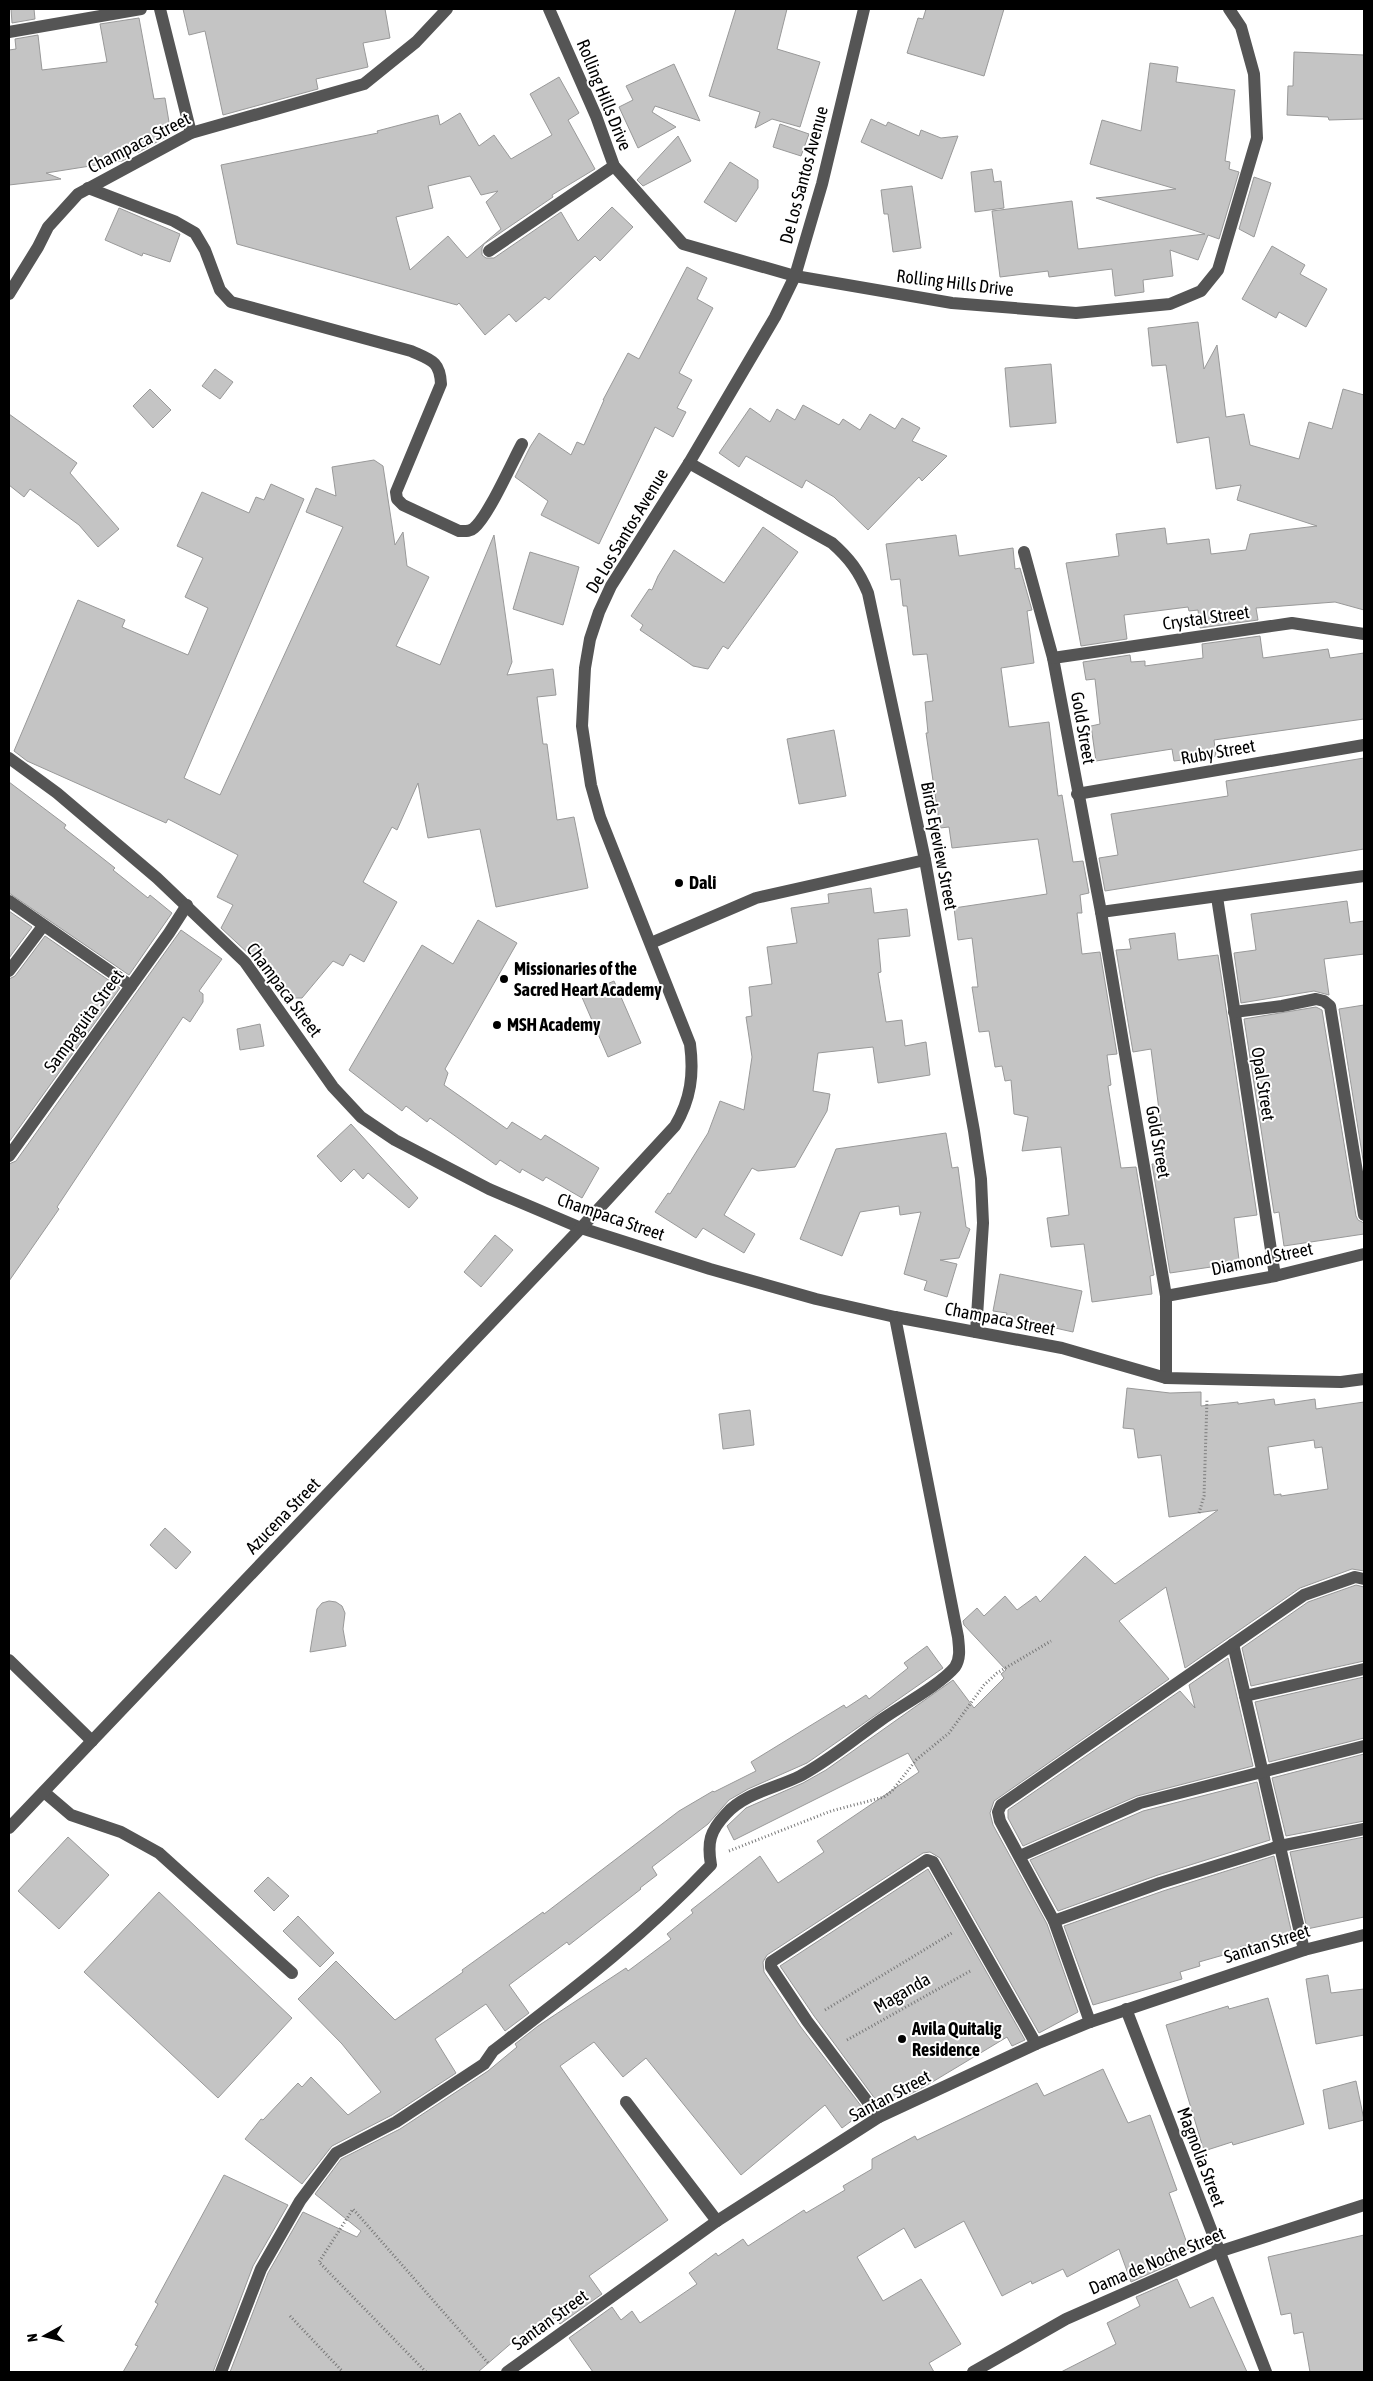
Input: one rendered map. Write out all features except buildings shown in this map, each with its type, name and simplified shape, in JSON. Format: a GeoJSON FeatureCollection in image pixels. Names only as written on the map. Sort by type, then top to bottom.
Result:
{"type":"FeatureCollection","features":[{"type":"Feature","properties":{"kind":"street"},"geometry":{"type":"LineString","coordinates":[[9,32],[141,9]]}},
{"type":"Feature","properties":{"kind":"street"},"geometry":{"type":"LineString","coordinates":[[160,9],[191,133]]}},
{"type":"Feature","properties":{"kind":"street","name":"Champaca Street"},"geometry":{"type":"LineString","coordinates":[[9,294],[48,227],[78,194],[191,133],[364,84],[416,42],[446,9]]}},
{"type":"Feature","properties":{"kind":"street","name":"Rolling Hills Drive"},"geometry":{"type":"LineString","coordinates":[[549,9],[596,116],[614,166],[683,244],[795,276],[952,303],[1076,313],[1170,304],[1201,291],[1218,270],[1257,138],[1254,74],[1241,27],[1229,9]]}},
{"type":"Feature","properties":{"kind":"street","name":"De Los Santos Avenue"},"geometry":{"type":"LineString","coordinates":[[581,1228],[675,1126],[688,1097],[692,1063],[690,1044],[600,817],[585,756],[582,701],[590,639],[599,612],[611,586],[690,463],[776,318],[795,276],[822,184],[864,9]]}},
{"type":"Feature","properties":{"kind":"street"},"geometry":{"type":"LineString","coordinates":[[489,251],[614,166]]}},
{"type":"Feature","properties":{"kind":"street"},"geometry":{"type":"LineString","coordinates":[[88,188],[174,221],[195,233],[205,250],[220,290],[231,302],[411,351],[433,361],[440,370],[441,384],[396,492],[403,506],[459,531],[473,528],[490,504],[522,444]]}},
{"type":"Feature","properties":{"kind":"street","name":"Birds Eyeview Street"},"geometry":{"type":"LineString","coordinates":[[690,463],[832,543],[848,557],[860,573],[872,611],[925,860],[981,1179],[982,1261],[976,1332]]}},
{"type":"Feature","properties":{"kind":"street","name":"Gold Street"},"geometry":{"type":"LineString","coordinates":[[1024,552],[1053,658],[1077,794],[1101,912],[1166,1296],[1168,1348],[1166,1378]]}},
{"type":"Feature","properties":{"kind":"street","name":"Crystal Street"},"geometry":{"type":"LineString","coordinates":[[1053,658],[1292,623],[1364,634]]}},
{"type":"Feature","properties":{"kind":"street","name":"Ruby Street"},"geometry":{"type":"LineString","coordinates":[[1077,794],[1364,745]]}},
{"type":"Feature","properties":{"kind":"street","name":"Champaca Street"},"geometry":{"type":"LineString","coordinates":[[9,758],[57,794],[187,905],[245,962],[333,1087],[361,1116],[395,1140],[489,1189],[581,1228],[710,1269],[816,1299],[895,1317],[1062,1348],[1166,1378],[1340,1382],[1364,1379]]}},
{"type":"Feature","properties":{"kind":"street"},"geometry":{"type":"LineString","coordinates":[[651,943],[756,898],[925,860]]}},
{"type":"Feature","properties":{"kind":"street"},"geometry":{"type":"LineString","coordinates":[[1101,912],[1364,876]]}},
{"type":"Feature","properties":{"kind":"street","name":"Opal Street"},"geometry":{"type":"LineString","coordinates":[[1217,897],[1275,1276]]}},
{"type":"Feature","properties":{"kind":"street"},"geometry":{"type":"LineString","coordinates":[[9,901],[131,986]]}},
{"type":"Feature","properties":{"kind":"street","name":"Sampaguita Street"},"geometry":{"type":"LineString","coordinates":[[9,1156],[187,905]]}},
{"type":"Feature","properties":{"kind":"street"},"geometry":{"type":"LineString","coordinates":[[9,971],[43,926]]}},
{"type":"Feature","properties":{"kind":"street"},"geometry":{"type":"LineString","coordinates":[[1234,1012],[1282,1006],[1316,999],[1324,1001],[1330,1006],[1364,1215]]}},
{"type":"Feature","properties":{"kind":"street","name":"Azucena Street"},"geometry":{"type":"LineString","coordinates":[[9,1828],[581,1228]]}},
{"type":"Feature","properties":{"kind":"street","name":"Diamond Street"},"geometry":{"type":"LineString","coordinates":[[1166,1296],[1275,1276],[1364,1254]]}},
{"type":"Feature","properties":{"kind":"street"},"geometry":{"type":"LineString","coordinates":[[221,2372],[261,2269],[300,2201],[336,2153],[396,2122],[484,2064],[493,2051],[608,1963],[674,1905],[711,1865],[708,1844],[716,1826],[736,1805],[799,1777],[834,1757],[955,1667],[958,1659],[958,1637],[895,1317]]}},
{"type":"Feature","properties":{"kind":"street"},"geometry":{"type":"LineString","coordinates":[[1090,2022],[1054,1921],[1000,1821],[998,1812],[1001,1805],[1304,1594],[1355,1577],[1364,1579]]}},
{"type":"Feature","properties":{"kind":"street"},"geometry":{"type":"LineString","coordinates":[[1234,1644],[1304,1950]]}},
{"type":"Feature","properties":{"kind":"street"},"geometry":{"type":"LineString","coordinates":[[9,1660],[92,1741]]}},
{"type":"Feature","properties":{"kind":"street"},"geometry":{"type":"LineString","coordinates":[[1245,1696],[1364,1669]]}},
{"type":"Feature","properties":{"kind":"street"},"geometry":{"type":"LineString","coordinates":[[1020,1856],[1140,1803],[1364,1746]]}},
{"type":"Feature","properties":{"kind":"street"},"geometry":{"type":"LineString","coordinates":[[44,1792],[71,1815],[121,1832],[159,1853],[292,1973]]}},
{"type":"Feature","properties":{"kind":"street"},"geometry":{"type":"LineString","coordinates":[[1054,1921],[1160,1883],[1280,1846],[1364,1829]]}},
{"type":"Feature","properties":{"kind":"street"},"geometry":{"type":"LineString","coordinates":[[880,2117],[807,2021],[771,1967],[771,1962],[927,1860],[933,1862],[1036,2044]]}},
{"type":"Feature","properties":{"kind":"street","name":"Santan Street"},"geometry":{"type":"LineString","coordinates":[[507,2372],[717,2221],[880,2117],[1036,2044],[1090,2022],[1304,1950],[1364,1935]]}},
{"type":"Feature","properties":{"kind":"street","name":"Magnolia Street"},"geometry":{"type":"LineString","coordinates":[[1126,2009],[1218,2252],[1266,2372]]}},
{"type":"Feature","properties":{"kind":"street"},"geometry":{"type":"LineString","coordinates":[[626,2102],[717,2221]]}},
{"type":"Feature","properties":{"kind":"street","name":"Dama de Noche Street"},"geometry":{"type":"LineString","coordinates":[[973,2372],[1066,2319],[1218,2252],[1364,2205]]}},
{"type":"Feature","properties":{"kind":"path"},"geometry":{"type":"LineString","coordinates":[[1199,1513],[1204,1496],[1208,1425],[1207,1379]]}},
{"type":"Feature","properties":{"kind":"path"},"geometry":{"type":"LineString","coordinates":[[711,1865],[731,1849],[831,1811],[884,1797],[892,1791],[916,1760],[949,1733],[984,1685],[997,1673],[1051,1641]]}},
{"type":"Feature","properties":{"kind":"path"},"geometry":{"type":"LineString","coordinates":[[807,2021],[968,1923]]}},
{"type":"Feature","properties":{"kind":"path","name":"Maganda"},"geometry":{"type":"LineString","coordinates":[[829,2050],[989,1960]]}},
{"type":"Feature","properties":{"kind":"path"},"geometry":{"type":"LineString","coordinates":[[426,2372],[318,2262],[353,2209],[491,2366]]}},
{"type":"Feature","properties":{"kind":"path"},"geometry":{"type":"LineString","coordinates":[[290,2316],[343,2372]]}},
{"type":"Feature","properties":{"kind":"place","name":"Dali"},"geometry":{"type":"Point","coordinates":[679,883]}},
{"type":"Feature","properties":{"kind":"place","name":"Missionaries of the Sacred Heart Academy"},"geometry":{"type":"Point","coordinates":[504,979]}},
{"type":"Feature","properties":{"kind":"place","name":"MSH Academy"},"geometry":{"type":"Point","coordinates":[497,1025]}},
{"type":"Feature","properties":{"kind":"place","name":"Avila Quitalig Residence"},"geometry":{"type":"Point","coordinates":[902,2039]}}]}
